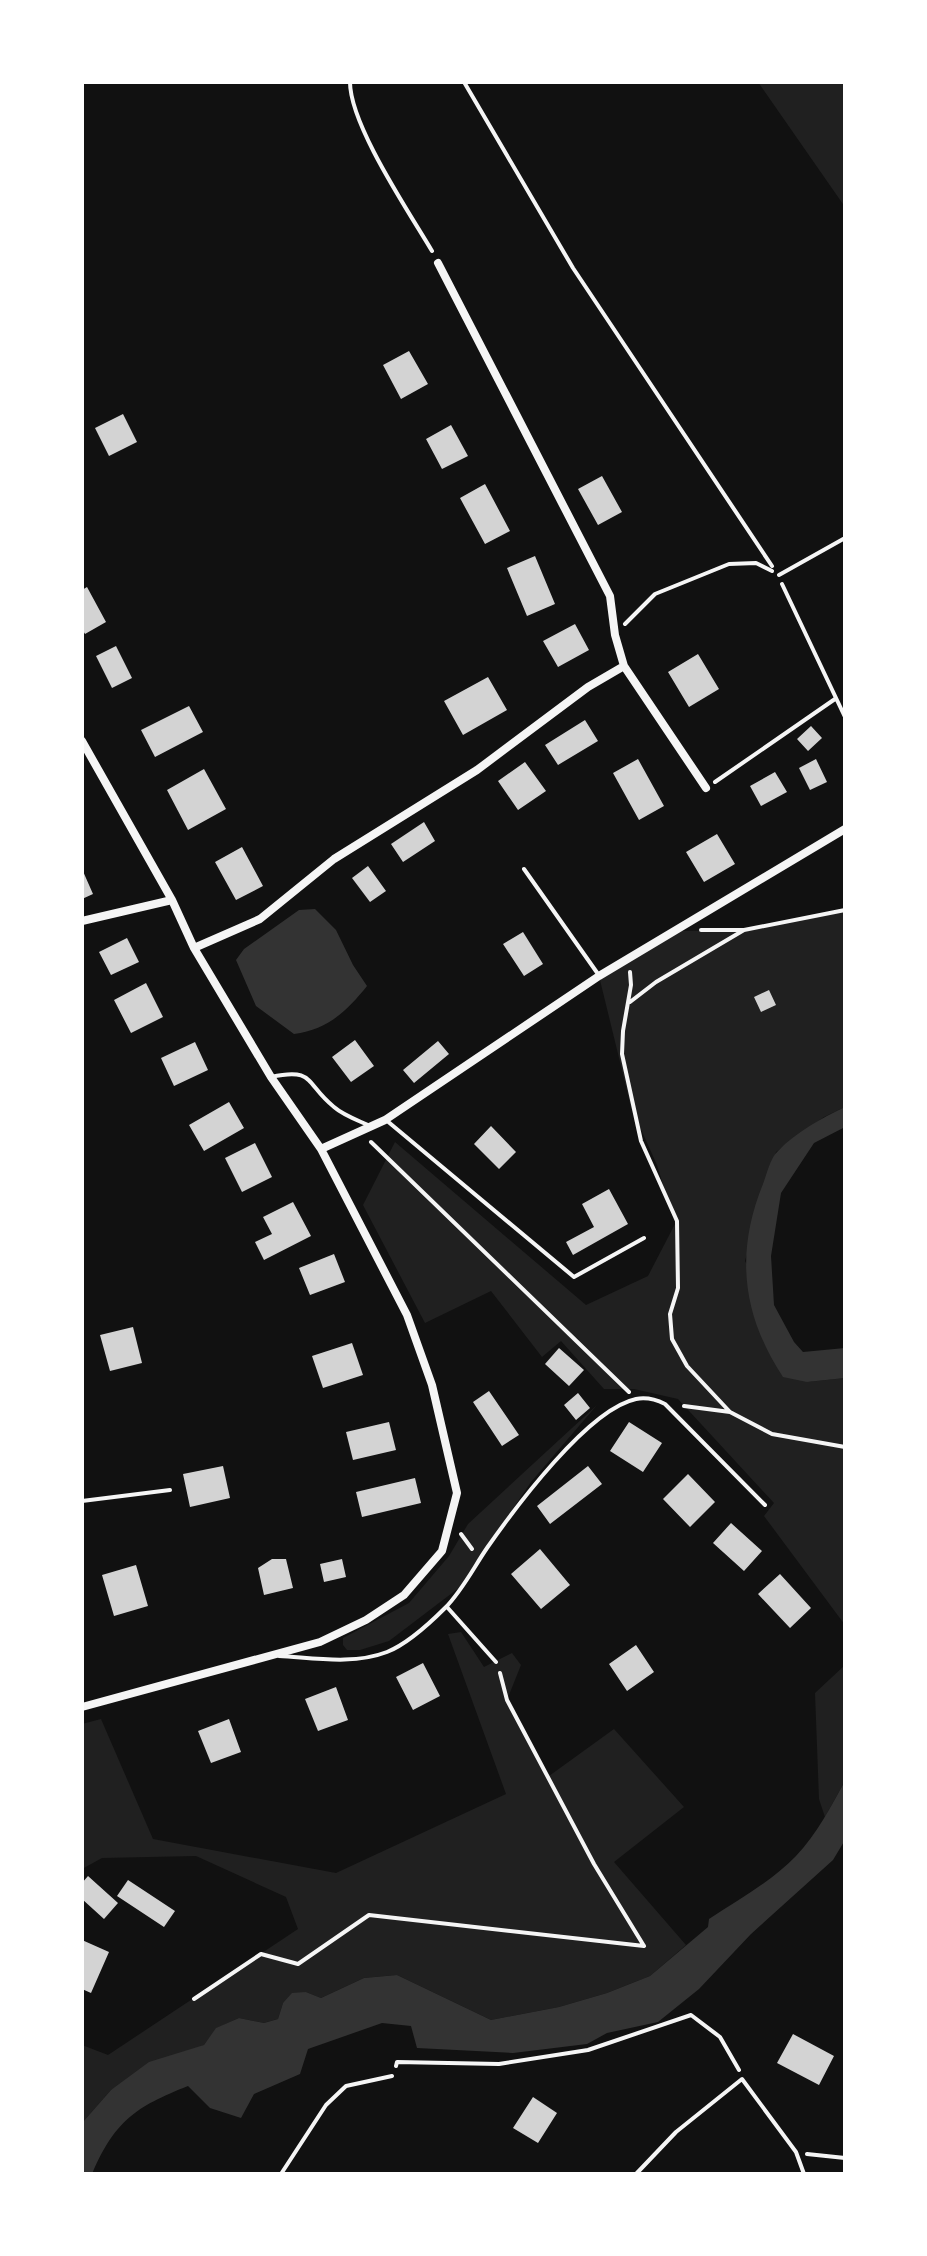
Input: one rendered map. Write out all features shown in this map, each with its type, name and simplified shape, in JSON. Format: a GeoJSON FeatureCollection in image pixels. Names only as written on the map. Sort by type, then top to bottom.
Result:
{"type":"FeatureCollection","features":[{"type":"Feature","properties":{"kind":"street"},"geometry":{"type":"LineString","coordinates":[[438,263],[610,596],[615,635],[624,666],[706,788]]}},
{"type":"Feature","properties":{"kind":"street"},"geometry":{"type":"LineString","coordinates":[[194,948],[260,919],[334,859],[477,770],[588,687],[624,666]]}},
{"type":"Feature","properties":{"kind":"street"},"geometry":{"type":"LineString","coordinates":[[82,741],[172,900],[194,948],[271,1077],[321,1149],[407,1315],[432,1385],[457,1493],[442,1551],[404,1595],[366,1620],[320,1642],[82,1707]]}},
{"type":"Feature","properties":{"kind":"street"},"geometry":{"type":"LineString","coordinates":[[321,1149],[385,1120],[599,976],[845,829]]}},
{"type":"Feature","properties":{"kind":"street"},"geometry":{"type":"LineString","coordinates":[[82,921],[172,900]]}},
{"type":"Feature","properties":{"kind":"lane"},"geometry":{"type":"LineString","coordinates":[[779,575],[845,538]]}},
{"type":"Feature","properties":{"kind":"lane"},"geometry":{"type":"LineString","coordinates":[[524,869],[599,976]]}},
{"type":"Feature","properties":{"kind":"lane"},"geometry":{"type":"LineString","coordinates":[[271,1077],[294,1071],[305,1077],[335,1108],[364,1128]]}},
{"type":"Feature","properties":{"kind":"lane"},"geometry":{"type":"LineString","coordinates":[[385,1120],[574,1277],[644,1238]]}},
{"type":"Feature","properties":{"kind":"lane"},"geometry":{"type":"LineString","coordinates":[[272,1656],[353,1660],[389,1651],[447,1606],[490,1544],[556,1461],[605,1413],[636,1399],[656,1399],[665,1404],[765,1505]]}},
{"type":"Feature","properties":{"kind":"lane"},"geometry":{"type":"LineString","coordinates":[[82,1501],[170,1490]]}},
{"type":"Feature","properties":{"kind":"lane"},"geometry":{"type":"LineString","coordinates":[[447,1606],[496,1662]]}},
{"type":"Feature","properties":{"kind":"lane"},"geometry":{"type":"LineString","coordinates":[[281,2174],[326,2105],[346,2086],[392,2076]]}},
{"type":"Feature","properties":{"kind":"lane"},"geometry":{"type":"LineString","coordinates":[[636,2174],[676,2132],[742,2079],[796,2152],[804,2174]]}},
{"type":"Feature","properties":{"kind":"path"},"geometry":{"type":"LineString","coordinates":[[350,82],[350,96],[376,156],[438,263]]}},
{"type":"Feature","properties":{"kind":"path"},"geometry":{"type":"LineString","coordinates":[[464,82],[573,268],[779,575],[845,717]]}},
{"type":"Feature","properties":{"kind":"path"},"geometry":{"type":"LineString","coordinates":[[615,635],[655,594],[729,564],[756,563],[779,575]]}},
{"type":"Feature","properties":{"kind":"path"},"geometry":{"type":"LineString","coordinates":[[706,788],[835,699]]}},
{"type":"Feature","properties":{"kind":"path"},"geometry":{"type":"LineString","coordinates":[[674,931],[744,930],[845,910]]}},
{"type":"Feature","properties":{"kind":"path"},"geometry":{"type":"LineString","coordinates":[[628,1004],[656,982],[744,930]]}},
{"type":"Feature","properties":{"kind":"path"},"geometry":{"type":"LineString","coordinates":[[628,958],[631,985],[622,1054],[641,1141],[677,1221],[678,1288],[670,1314],[672,1339],[687,1366],[730,1412],[772,1434],[845,1447]]}},
{"type":"Feature","properties":{"kind":"path"},"geometry":{"type":"LineString","coordinates":[[364,1128],[636,1399]]}},
{"type":"Feature","properties":{"kind":"path"},"geometry":{"type":"LineString","coordinates":[[665,1404],[730,1412]]}},
{"type":"Feature","properties":{"kind":"path"},"geometry":{"type":"LineString","coordinates":[[457,1530],[472,1548],[466,1563]]}},
{"type":"Feature","properties":{"kind":"path"},"geometry":{"type":"LineString","coordinates":[[194,1999],[261,1954],[298,1964],[369,1915],[644,1946],[594,1864],[507,1700],[496,1662]]}},
{"type":"Feature","properties":{"kind":"path"},"geometry":{"type":"LineString","coordinates":[[392,2076],[397,2062],[499,2064],[588,2050],[691,2015],[720,2037],[735,2059],[742,2079]]}},
{"type":"Feature","properties":{"kind":"path"},"geometry":{"type":"LineString","coordinates":[[796,2152],[845,2158]]}},
{"type":"Feature","properties":{"kind":"shaded area"},"geometry":{"type":"Polygon","coordinates":[[[758,82],[845,82],[845,207],[758,82]]]}},
{"type":"Feature","properties":{"kind":"shaded area"},"geometry":{"type":"Polygon","coordinates":[[[315,909],[336,930],[367,986],[326,1024],[294,1034],[256,1006],[236,960],[244,949],[299,910],[315,909]]]}},
{"type":"Feature","properties":{"kind":"shaded area"},"geometry":{"type":"Polygon","coordinates":[[[845,910],[845,1107],[824,1117],[776,1152],[745,1261],[807,1382],[845,1378],[845,1625],[764,1516],[774,1503],[678,1399],[634,1389],[604,1389],[561,1341],[542,1357],[491,1291],[425,1323],[363,1205],[395,1142],[586,1305],[648,1276],[675,1224],[657,1165],[631,1107],[599,976],[674,931],[744,930],[845,910]]]}},
{"type":"Feature","properties":{"kind":"shaded area"},"geometry":{"type":"Polygon","coordinates":[[[845,1107],[845,1127],[814,1143],[781,1193],[771,1256],[774,1305],[794,1342],[803,1352],[845,1348],[845,1378],[807,1382],[783,1377],[759,1330],[747,1283],[749,1235],[754,1210],[775,1154],[801,1132],[845,1107]]]}},
{"type":"Feature","properties":{"kind":"shaded area"},"geometry":{"type":"Polygon","coordinates":[[[597,1405],[531,1482],[460,1587],[389,1641],[360,1650],[347,1650],[343,1638],[409,1603],[449,1556],[468,1524],[597,1405]]]}},
{"type":"Feature","properties":{"kind":"shaded area"},"geometry":{"type":"Polygon","coordinates":[[[461,1632],[484,1667],[512,1653],[521,1665],[507,1700],[549,1776],[614,1729],[684,1807],[614,1862],[686,1945],[650,1976],[607,1993],[559,2007],[491,2020],[397,1975],[364,1978],[321,1998],[306,1992],[283,2003],[278,2019],[264,2023],[239,2018],[217,2028],[204,2045],[111,2090],[82,2123],[82,2045],[108,2055],[298,1929],[286,1897],[196,1856],[102,1858],[82,1869],[82,1724],[101,1719],[153,1839],[336,1873],[506,1794],[448,1634],[461,1632]]]}},
{"type":"Feature","properties":{"kind":"shaded area"},"geometry":{"type":"Polygon","coordinates":[[[845,1665],[845,1781],[825,1817],[819,1799],[815,1693],[845,1665]]]}},
{"type":"Feature","properties":{"kind":"shaded area"},"geometry":{"type":"Polygon","coordinates":[[[845,1781],[845,1840],[833,1860],[751,1934],[699,1989],[658,2022],[607,2033],[587,2044],[513,2053],[417,2048],[411,2026],[382,2023],[308,2049],[300,2074],[254,2094],[241,2118],[210,2108],[188,2086],[154,2101],[119,2128],[92,2174],[82,2174],[82,2123],[111,2090],[149,2062],[204,2045],[216,2028],[239,2018],[264,2023],[278,2019],[283,2003],[292,1993],[306,1992],[321,1998],[364,1978],[397,1975],[491,2020],[559,2007],[650,1976],[708,1927],[709,1919],[765,1882],[796,1856],[817,1829],[845,1781]]]}},
{"type":"Feature","properties":{"kind":"building"},"geometry":{"type":"Polygon","coordinates":[[[409,351],[428,384],[401,399],[383,365],[409,351]]]}},
{"type":"Feature","properties":{"kind":"building"},"geometry":{"type":"Polygon","coordinates":[[[123,414],[137,442],[109,456],[95,428],[123,414]]]}},
{"type":"Feature","properties":{"kind":"building"},"geometry":{"type":"Polygon","coordinates":[[[451,425],[468,456],[442,469],[426,439],[451,425]]]}},
{"type":"Feature","properties":{"kind":"building"},"geometry":{"type":"Polygon","coordinates":[[[602,476],[622,512],[598,525],[578,489],[602,476]]]}},
{"type":"Feature","properties":{"kind":"building"},"geometry":{"type":"Polygon","coordinates":[[[485,484],[510,531],[485,544],[460,498],[485,484]]]}},
{"type":"Feature","properties":{"kind":"building"},"geometry":{"type":"Polygon","coordinates":[[[535,556],[555,604],[527,616],[507,568],[535,556]]]}},
{"type":"Feature","properties":{"kind":"building"},"geometry":{"type":"Polygon","coordinates":[[[87,587],[106,622],[85,634],[82,629],[82,590],[87,587]]]}},
{"type":"Feature","properties":{"kind":"building"},"geometry":{"type":"Polygon","coordinates":[[[575,624],[589,650],[558,667],[543,641],[575,624]]]}},
{"type":"Feature","properties":{"kind":"building"},"geometry":{"type":"Polygon","coordinates":[[[116,646],[132,678],[112,688],[96,656],[116,646]]]}},
{"type":"Feature","properties":{"kind":"building"},"geometry":{"type":"Polygon","coordinates":[[[698,654],[719,689],[689,707],[668,672],[698,654]]]}},
{"type":"Feature","properties":{"kind":"building"},"geometry":{"type":"Polygon","coordinates":[[[488,677],[507,710],[463,735],[444,701],[488,677]]]}},
{"type":"Feature","properties":{"kind":"building"},"geometry":{"type":"Polygon","coordinates":[[[189,706],[203,732],[155,757],[141,730],[189,706]]]}},
{"type":"Feature","properties":{"kind":"building"},"geometry":{"type":"Polygon","coordinates":[[[585,720],[598,741],[558,765],[545,745],[585,720]]]}},
{"type":"Feature","properties":{"kind":"building"},"geometry":{"type":"Polygon","coordinates":[[[811,726],[822,738],[808,751],[797,739],[811,726]]]}},
{"type":"Feature","properties":{"kind":"building"},"geometry":{"type":"Polygon","coordinates":[[[638,759],[664,806],[639,820],[613,773],[638,759]]]}},
{"type":"Feature","properties":{"kind":"building"},"geometry":{"type":"Polygon","coordinates":[[[816,759],[827,782],[810,790],[799,768],[816,759]]]}},
{"type":"Feature","properties":{"kind":"building"},"geometry":{"type":"Polygon","coordinates":[[[525,762],[546,791],[518,810],[498,781],[525,762]]]}},
{"type":"Feature","properties":{"kind":"building"},"geometry":{"type":"Polygon","coordinates":[[[204,769],[226,809],[188,830],[167,790],[204,769]]]}},
{"type":"Feature","properties":{"kind":"building"},"geometry":{"type":"Polygon","coordinates":[[[775,772],[787,792],[761,806],[750,786],[775,772]]]}},
{"type":"Feature","properties":{"kind":"building"},"geometry":{"type":"Polygon","coordinates":[[[424,822],[435,841],[403,862],[391,844],[424,822]]]}},
{"type":"Feature","properties":{"kind":"building"},"geometry":{"type":"Polygon","coordinates":[[[717,834],[735,864],[704,882],[686,852],[717,834]]]}},
{"type":"Feature","properties":{"kind":"building"},"geometry":{"type":"Polygon","coordinates":[[[242,847],[263,886],[236,900],[215,862],[242,847]]]}},
{"type":"Feature","properties":{"kind":"building"},"geometry":{"type":"Polygon","coordinates":[[[368,866],[386,891],[370,902],[352,878],[368,866]]]}},
{"type":"Feature","properties":{"kind":"building"},"geometry":{"type":"Polygon","coordinates":[[[82,869],[93,894],[82,899],[82,869]]]}},
{"type":"Feature","properties":{"kind":"building"},"geometry":{"type":"Polygon","coordinates":[[[523,932],[543,964],[524,976],[503,944],[523,932]]]}},
{"type":"Feature","properties":{"kind":"building"},"geometry":{"type":"Polygon","coordinates":[[[127,938],[139,962],[111,975],[99,952],[127,938]]]}},
{"type":"Feature","properties":{"kind":"building"},"geometry":{"type":"Polygon","coordinates":[[[146,983],[163,1017],[131,1033],[114,1000],[146,983]]]}},
{"type":"Feature","properties":{"kind":"building"},"geometry":{"type":"Polygon","coordinates":[[[769,990],[776,1005],[761,1012],[754,997],[769,990]]]}},
{"type":"Feature","properties":{"kind":"building"},"geometry":{"type":"Polygon","coordinates":[[[355,1040],[374,1066],[351,1082],[332,1057],[355,1040]]]}},
{"type":"Feature","properties":{"kind":"building"},"geometry":{"type":"Polygon","coordinates":[[[438,1041],[449,1054],[414,1083],[403,1070],[438,1041]]]}},
{"type":"Feature","properties":{"kind":"building"},"geometry":{"type":"Polygon","coordinates":[[[195,1042],[208,1070],[174,1086],[161,1058],[195,1042]]]}},
{"type":"Feature","properties":{"kind":"building"},"geometry":{"type":"Polygon","coordinates":[[[229,1102],[244,1128],[204,1151],[189,1125],[229,1102]]]}},
{"type":"Feature","properties":{"kind":"building"},"geometry":{"type":"Polygon","coordinates":[[[491,1126],[516,1152],[499,1169],[474,1144],[491,1126]]]}},
{"type":"Feature","properties":{"kind":"building"},"geometry":{"type":"Polygon","coordinates":[[[255,1143],[272,1177],[242,1192],[225,1158],[255,1143]]]}},
{"type":"Feature","properties":{"kind":"building"},"geometry":{"type":"Polygon","coordinates":[[[609,1189],[628,1224],[573,1255],[566,1242],[594,1227],[582,1204],[609,1189]]]}},
{"type":"Feature","properties":{"kind":"building"},"geometry":{"type":"Polygon","coordinates":[[[293,1202],[311,1236],[264,1260],[255,1242],[272,1234],[263,1217],[293,1202]]]}},
{"type":"Feature","properties":{"kind":"building"},"geometry":{"type":"Polygon","coordinates":[[[334,1254],[345,1282],[310,1295],[299,1268],[334,1254]]]}},
{"type":"Feature","properties":{"kind":"building"},"geometry":{"type":"Polygon","coordinates":[[[133,1327],[142,1363],[110,1371],[100,1335],[133,1327]]]}},
{"type":"Feature","properties":{"kind":"building"},"geometry":{"type":"Polygon","coordinates":[[[352,1343],[363,1375],[323,1388],[312,1356],[352,1343]]]}},
{"type":"Feature","properties":{"kind":"building"},"geometry":{"type":"Polygon","coordinates":[[[559,1348],[584,1370],[569,1386],[545,1364],[559,1348]]]}},
{"type":"Feature","properties":{"kind":"building"},"geometry":{"type":"Polygon","coordinates":[[[489,1391],[519,1435],[502,1446],[473,1402],[489,1391]]]}},
{"type":"Feature","properties":{"kind":"building"},"geometry":{"type":"Polygon","coordinates":[[[578,1393],[590,1408],[576,1420],[564,1405],[578,1393]]]}},
{"type":"Feature","properties":{"kind":"building"},"geometry":{"type":"Polygon","coordinates":[[[389,1422],[396,1450],[353,1460],[346,1432],[389,1422]]]}},
{"type":"Feature","properties":{"kind":"building"},"geometry":{"type":"Polygon","coordinates":[[[629,1422],[662,1443],[643,1472],[610,1451],[629,1422]]]}},
{"type":"Feature","properties":{"kind":"building"},"geometry":{"type":"Polygon","coordinates":[[[223,1466],[230,1498],[190,1507],[183,1474],[223,1466]]]}},
{"type":"Feature","properties":{"kind":"building"},"geometry":{"type":"Polygon","coordinates":[[[588,1466],[602,1484],[550,1524],[537,1506],[588,1466]]]}},
{"type":"Feature","properties":{"kind":"building"},"geometry":{"type":"Polygon","coordinates":[[[688,1474],[715,1502],[690,1527],[663,1499],[688,1474]]]}},
{"type":"Feature","properties":{"kind":"building"},"geometry":{"type":"Polygon","coordinates":[[[415,1478],[421,1503],[362,1517],[356,1492],[415,1478]]]}},
{"type":"Feature","properties":{"kind":"building"},"geometry":{"type":"Polygon","coordinates":[[[731,1523],[762,1551],[744,1571],[713,1543],[731,1523]]]}},
{"type":"Feature","properties":{"kind":"building"},"geometry":{"type":"Polygon","coordinates":[[[540,1549],[570,1585],[541,1609],[511,1574],[540,1549]]]}},
{"type":"Feature","properties":{"kind":"building"},"geometry":{"type":"Polygon","coordinates":[[[272,1559],[286,1559],[293,1588],[264,1595],[258,1568],[272,1559]]]}},
{"type":"Feature","properties":{"kind":"building"},"geometry":{"type":"Polygon","coordinates":[[[342,1559],[346,1577],[324,1582],[320,1564],[342,1559]]]}},
{"type":"Feature","properties":{"kind":"building"},"geometry":{"type":"Polygon","coordinates":[[[136,1565],[148,1606],[114,1616],[102,1575],[136,1565]]]}},
{"type":"Feature","properties":{"kind":"building"},"geometry":{"type":"Polygon","coordinates":[[[780,1574],[811,1608],[790,1628],[758,1594],[780,1574]]]}},
{"type":"Feature","properties":{"kind":"building"},"geometry":{"type":"Polygon","coordinates":[[[636,1645],[654,1672],[627,1691],[609,1664],[636,1645]]]}},
{"type":"Feature","properties":{"kind":"building"},"geometry":{"type":"Polygon","coordinates":[[[423,1663],[440,1696],[413,1710],[396,1677],[423,1663]]]}},
{"type":"Feature","properties":{"kind":"building"},"geometry":{"type":"Polygon","coordinates":[[[336,1687],[348,1720],[318,1731],[305,1699],[336,1687]]]}},
{"type":"Feature","properties":{"kind":"building"},"geometry":{"type":"Polygon","coordinates":[[[229,1719],[241,1752],[211,1763],[198,1731],[229,1719]]]}},
{"type":"Feature","properties":{"kind":"building"},"geometry":{"type":"Polygon","coordinates":[[[88,1876],[118,1903],[104,1919],[82,1899],[82,1883],[88,1876]]]}},
{"type":"Feature","properties":{"kind":"building"},"geometry":{"type":"Polygon","coordinates":[[[128,1880],[175,1911],[164,1927],[117,1896],[128,1880]]]}},
{"type":"Feature","properties":{"kind":"building"},"geometry":{"type":"Polygon","coordinates":[[[82,1940],[109,1952],[91,1993],[82,1989],[82,1940]]]}},
{"type":"Feature","properties":{"kind":"building"},"geometry":{"type":"Polygon","coordinates":[[[793,2034],[834,2056],[819,2085],[777,2063],[793,2034]]]}},
{"type":"Feature","properties":{"kind":"building"},"geometry":{"type":"Polygon","coordinates":[[[533,2097],[557,2113],[538,2143],[513,2128],[533,2097]]]}}]}
